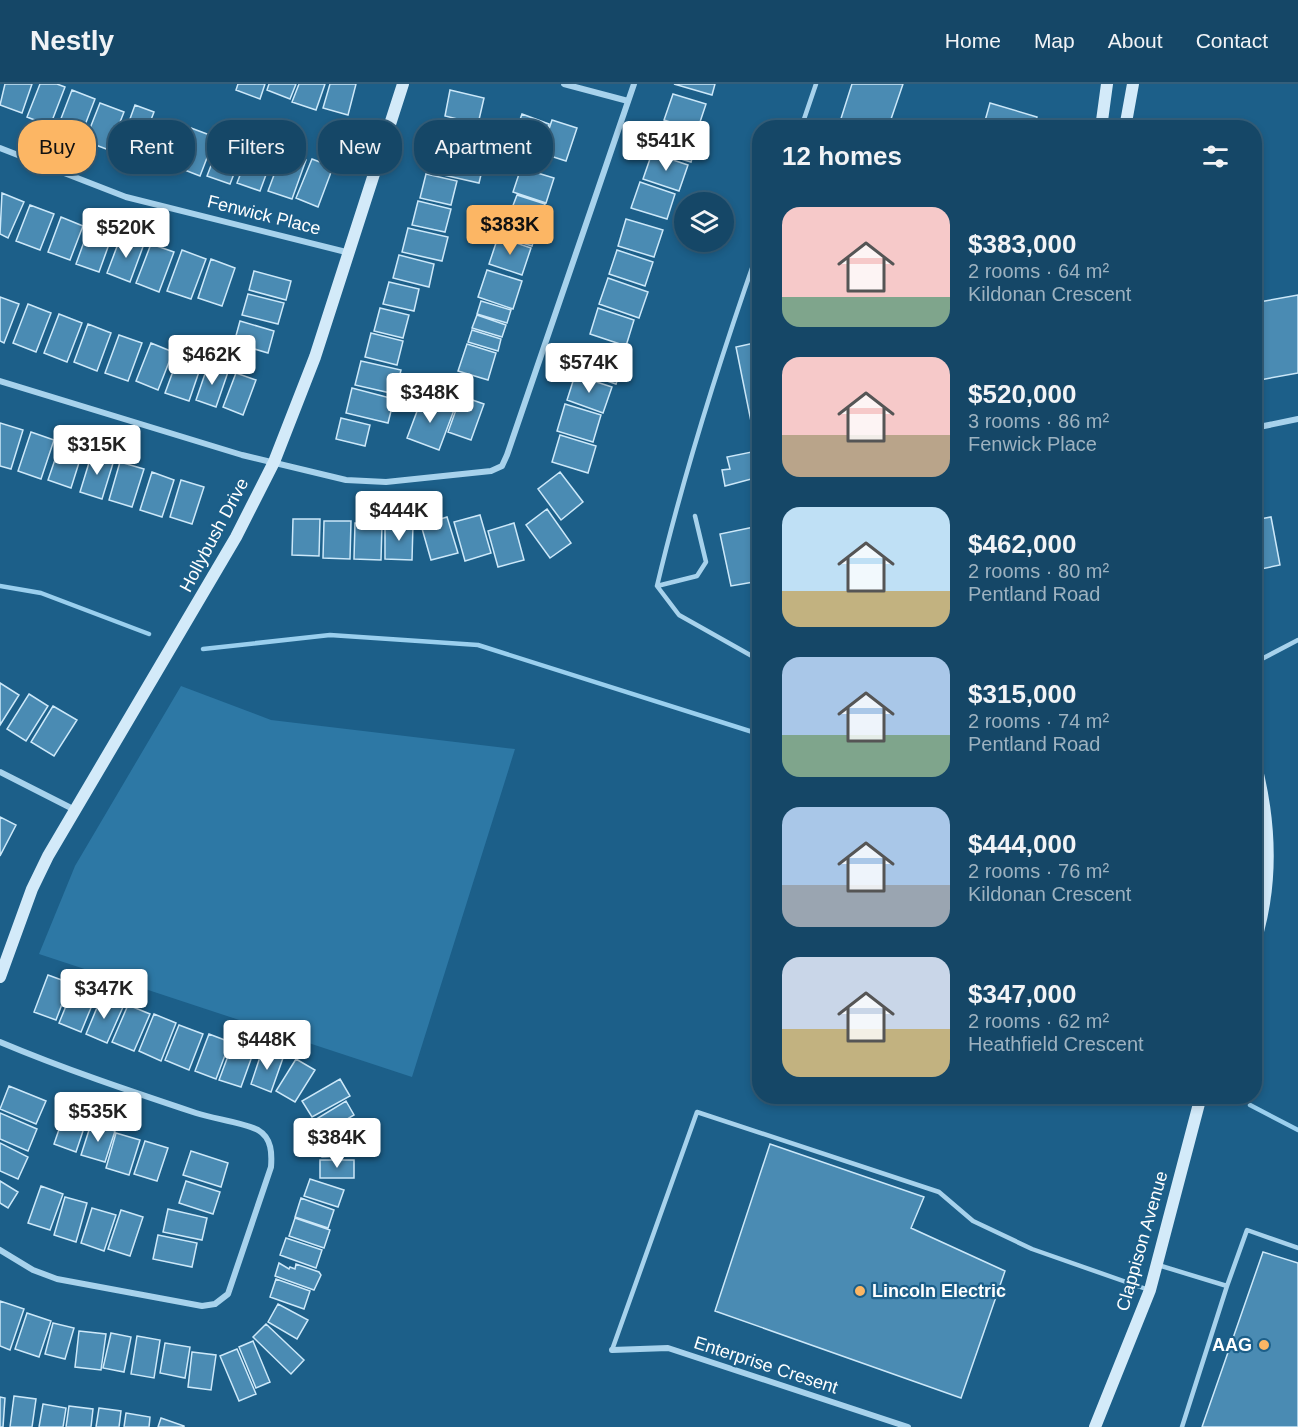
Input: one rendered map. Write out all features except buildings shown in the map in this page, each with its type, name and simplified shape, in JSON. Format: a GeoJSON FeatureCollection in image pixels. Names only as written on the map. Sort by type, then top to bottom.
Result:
{"type":"FeatureCollection","features":[{"type":"Feature","properties":{"kind":"street","name":"Hollybush Drive"},"geometry":{"type":"LineString","coordinates":[[0,977],[32,889],[48,856],[196,607],[236,537],[274,462],[315,357],[404,84]]}},
{"type":"Feature","properties":{"kind":"street"},"geometry":{"type":"LineString","coordinates":[[564,84],[628,101]]}},
{"type":"Feature","properties":{"kind":"street"},"geometry":{"type":"LineString","coordinates":[[0,381],[166,432],[346,480],[366,483],[478,473],[502,466],[634,84]]}},
{"type":"Feature","properties":{"kind":"street"},"geometry":{"type":"LineString","coordinates":[[1102,120],[1107,84]]}},
{"type":"Feature","properties":{"kind":"street"},"geometry":{"type":"LineString","coordinates":[[1126,120],[1133,84]]}},
{"type":"Feature","properties":{"kind":"street","name":"Fenwick Place"},"geometry":{"type":"LineString","coordinates":[[0,148],[126,197],[350,253]]}},
{"type":"Feature","properties":{"kind":"street"},"geometry":{"type":"LineString","coordinates":[[1262,426],[1298,419]]}},
{"type":"Feature","properties":{"kind":"street"},"geometry":{"type":"LineString","coordinates":[[0,772],[75,810]]}},
{"type":"Feature","properties":{"kind":"street"},"geometry":{"type":"LineString","coordinates":[[1262,818],[1269,854],[1268,880],[1262,917]]}},
{"type":"Feature","properties":{"kind":"street"},"geometry":{"type":"LineString","coordinates":[[0,1042],[115,1086],[212,1119],[258,1130],[268,1139],[272,1152],[271,1167],[228,1294],[216,1304],[202,1306],[57,1279],[33,1270],[0,1250]]}},
{"type":"Feature","properties":{"kind":"street","name":"Clappison Avenue"},"geometry":{"type":"LineString","coordinates":[[1095,1427],[1150,1290],[1199,1104]]}},
{"type":"Feature","properties":{"kind":"street","name":"Enterprise Cresent"},"geometry":{"type":"LineString","coordinates":[[612,1350],[668,1348],[908,1427]]}},
{"type":"Feature","properties":{"kind":"lane"},"geometry":{"type":"LineString","coordinates":[[804,120],[816,84]]}},
{"type":"Feature","properties":{"kind":"lane"},"geometry":{"type":"LineString","coordinates":[[657,586],[676,510],[752,270]]}},
{"type":"Feature","properties":{"kind":"lane"},"geometry":{"type":"LineString","coordinates":[[657,586],[697,576],[706,562],[695,516]]}},
{"type":"Feature","properties":{"kind":"lane"},"geometry":{"type":"LineString","coordinates":[[657,586],[679,615],[752,656]]}},
{"type":"Feature","properties":{"kind":"lane"},"geometry":{"type":"LineString","coordinates":[[1262,659],[1298,640]]}},
{"type":"Feature","properties":{"kind":"lane"},"geometry":{"type":"LineString","coordinates":[[612,1350],[697,1112],[939,1192],[974,1221],[1032,1249],[1150,1290]]}},
{"type":"Feature","properties":{"kind":"lane"},"geometry":{"type":"LineString","coordinates":[[1182,1427],[1247,1230],[1298,1248]]}},
{"type":"Feature","properties":{"kind":"lane"},"geometry":{"type":"LineString","coordinates":[[1158,1265],[1227,1286]]}},
{"type":"Feature","properties":{"kind":"shaded area"},"geometry":{"type":"Polygon","coordinates":[[[181,686],[271,720],[515,749],[412,1077],[39,954],[75,866],[181,686]]]}},
{"type":"Feature","properties":{"kind":"waterway"},"geometry":{"type":"LineString","coordinates":[[0,586],[41,593],[149,634]]}},
{"type":"Feature","properties":{"kind":"waterway"},"geometry":{"type":"LineString","coordinates":[[203,649],[330,635],[478,645],[752,732]]}},
{"type":"Feature","properties":{"kind":"waterway"},"geometry":{"type":"LineString","coordinates":[[1250,1105],[1298,1130]]}},
{"type":"Feature","properties":{"kind":"place","name":"Lincoln Electric"},"geometry":{"type":"Point","coordinates":[860,1291]}},
{"type":"Feature","properties":{"kind":"place","name":"AAG"},"geometry":{"type":"Point","coordinates":[1264,1345]}}]}
